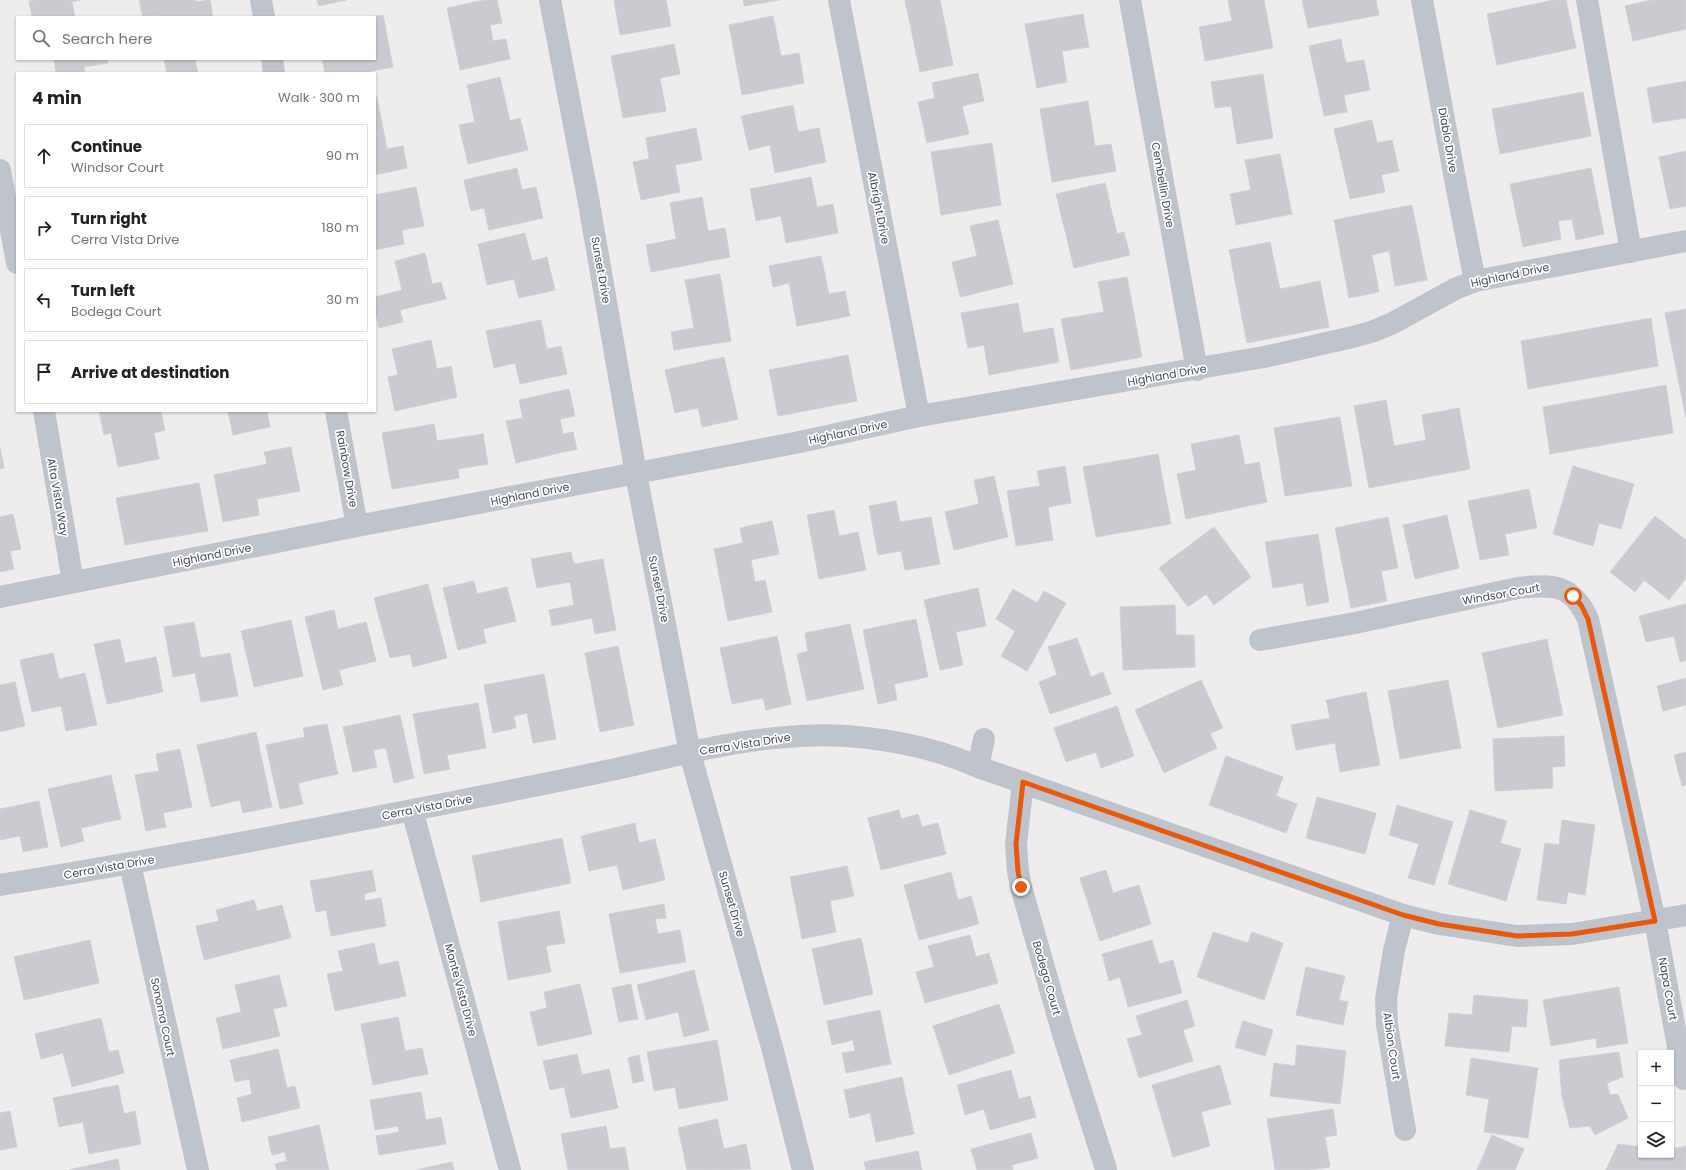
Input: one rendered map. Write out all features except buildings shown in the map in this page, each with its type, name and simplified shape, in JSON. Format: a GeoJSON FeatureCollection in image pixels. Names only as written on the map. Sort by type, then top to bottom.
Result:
{"type":"FeatureCollection","features":[{"type":"Feature","properties":{"kind":"street"},"geometry":{"type":"LineString","coordinates":[[261,0],[264,16]]}},
{"type":"Feature","properties":{"kind":"street","name":"Sunset Drive"},"geometry":{"type":"LineString","coordinates":[[550,0],[588,198],[636,474],[690,753],[773,1051],[803,1170]]}},
{"type":"Feature","properties":{"kind":"street","name":"Albright Drive"},"geometry":{"type":"LineString","coordinates":[[838,0],[920,416]]}},
{"type":"Feature","properties":{"kind":"street","name":"Cembellin Drive"},"geometry":{"type":"LineString","coordinates":[[1130,0],[1197,370]]}},
{"type":"Feature","properties":{"kind":"street","name":"Diablo Drive"},"geometry":{"type":"LineString","coordinates":[[1422,0],[1475,281]]}},
{"type":"Feature","properties":{"kind":"street"},"geometry":{"type":"LineString","coordinates":[[1587,0],[1631,252]]}},
{"type":"Feature","properties":{"kind":"street"},"geometry":{"type":"LineString","coordinates":[[272,60],[274,72]]}},
{"type":"Feature","properties":{"kind":"street"},"geometry":{"type":"LineString","coordinates":[[0,170],[16,258]]}},
{"type":"Feature","properties":{"kind":"street","name":"Highland Drive"},"geometry":{"type":"LineString","coordinates":[[0,597],[357,526],[795,443],[920,416],[1264,358],[1374,331],[1393,323],[1455,289],[1475,281],[1686,241]]}},
{"type":"Feature","properties":{"kind":"street","name":"Alta Vista Way"},"geometry":{"type":"LineString","coordinates":[[44,412],[73,582]]}},
{"type":"Feature","properties":{"kind":"street","name":"Rainbow Drive"},"geometry":{"type":"LineString","coordinates":[[336,412],[357,526]]}},
{"type":"Feature","properties":{"kind":"street","name":"Windsor Court"},"geometry":{"type":"LineString","coordinates":[[1260,640],[1355,623],[1518,588],[1542,586],[1558,588],[1573,596],[1581,605],[1588,619],[1655,921]]}},
{"type":"Feature","properties":{"kind":"street","name":"Cerra Vista Drive"},"geometry":{"type":"LineString","coordinates":[[0,885],[130,864],[547,784],[690,753],[789,736],[856,736],[904,744],[960,759],[978,767],[1403,915],[1439,924],[1517,936],[1572,934],[1686,915]]}},
{"type":"Feature","properties":{"kind":"street"},"geometry":{"type":"LineString","coordinates":[[978,767],[984,739]]}},
{"type":"Feature","properties":{"kind":"street","name":"Bodega Court"},"geometry":{"type":"LineString","coordinates":[[1023,782],[1016,844],[1021,887],[1063,1034],[1106,1169]]}},
{"type":"Feature","properties":{"kind":"street","name":"Monte Vista Drive"},"geometry":{"type":"LineString","coordinates":[[412,810],[510,1170]]}},
{"type":"Feature","properties":{"kind":"street","name":"Sonoma Court"},"geometry":{"type":"LineString","coordinates":[[130,864],[198,1170]]}},
{"type":"Feature","properties":{"kind":"street","name":"Albion Court"},"geometry":{"type":"LineString","coordinates":[[1403,915],[1394,950],[1386,999],[1386,1025],[1405,1130]]}},
{"type":"Feature","properties":{"kind":"street","name":"Napa Court"},"geometry":{"type":"LineString","coordinates":[[1655,921],[1684,1080]]}},
{"type":"Feature","properties":{"kind":"route"},"geometry":{"type":"LineString","coordinates":[[1021,887],[1016,844],[1023,782],[1403,915],[1439,924],[1517,936],[1572,934],[1655,921],[1588,619],[1581,605],[1573,596]]}}]}
